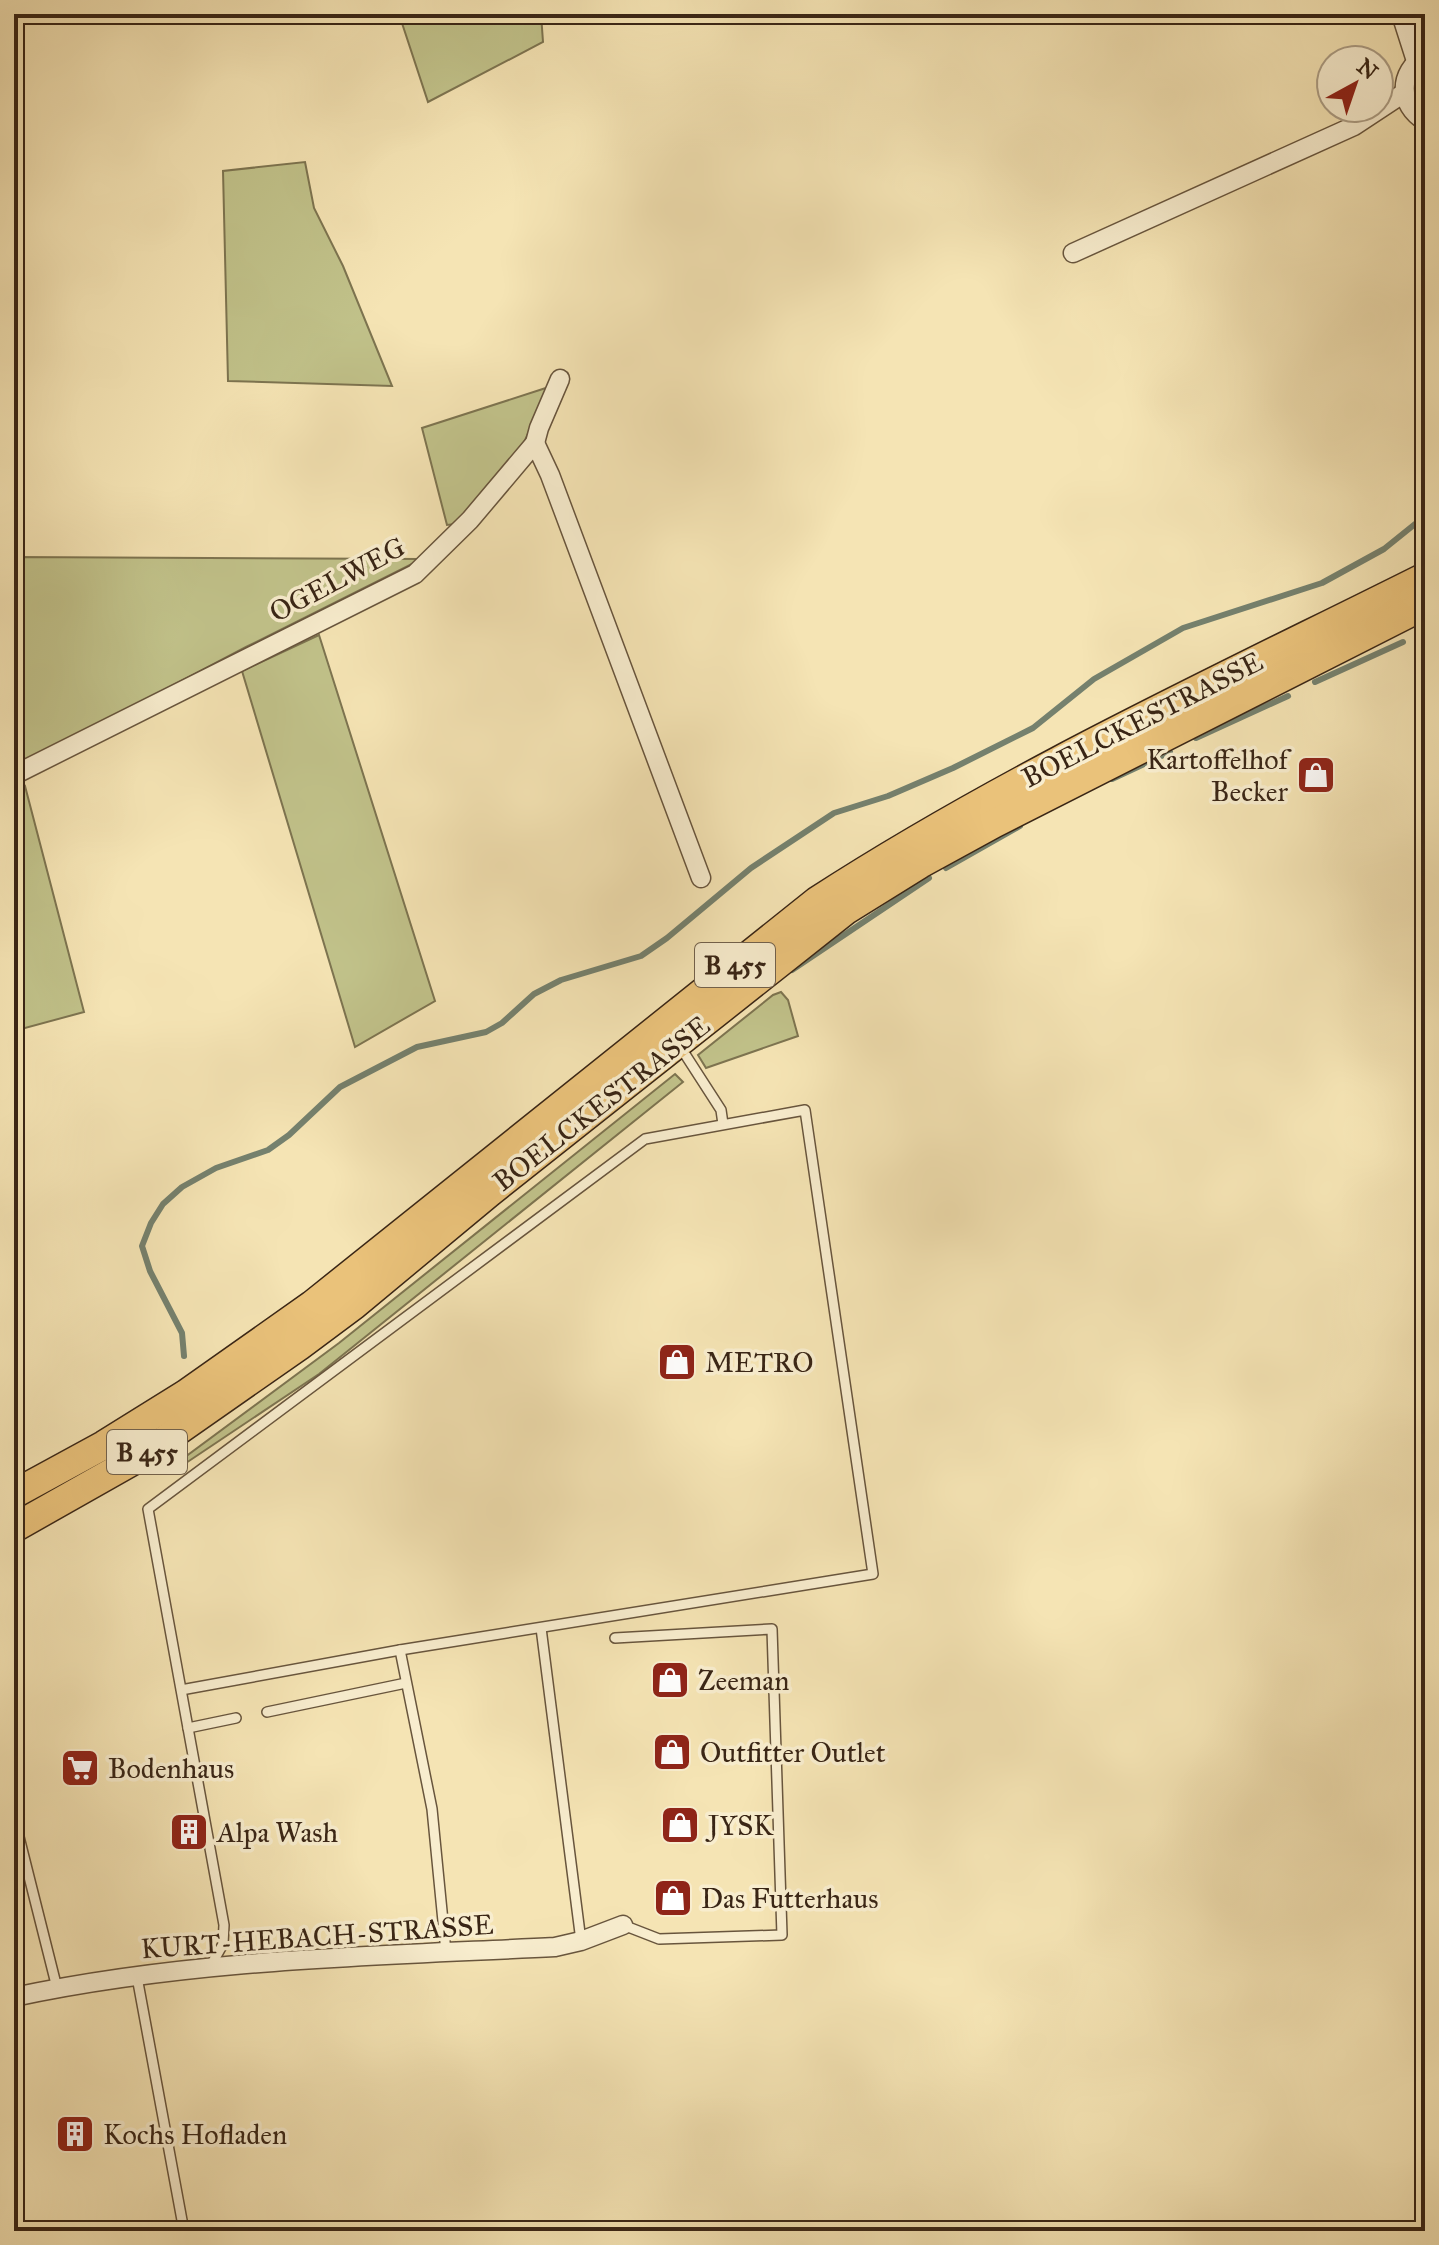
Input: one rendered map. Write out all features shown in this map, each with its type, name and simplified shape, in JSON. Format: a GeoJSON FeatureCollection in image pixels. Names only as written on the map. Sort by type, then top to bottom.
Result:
{"type":"FeatureCollection","features":[{"type":"Feature","properties":{"kind":"main road","name":"BOELCKESTRASSE"},"geometry":{"type":"LineString","coordinates":[[14,1494],[174,1402],[312,1305],[817,901],[902,846],[1005,788],[1425,577]]}},
{"type":"Feature","properties":{"kind":"main road","name":"BOELCKESTRASSE"},"geometry":{"type":"LineString","coordinates":[[14,1528],[143,1455],[299,1346],[846,910],[920,864],[1126,755],[1425,605]]}},
{"type":"Feature","properties":{"kind":"street"},"geometry":{"type":"LineString","coordinates":[[1404,14],[1425,39]]}},
{"type":"Feature","properties":{"kind":"street"},"geometry":{"type":"LineString","coordinates":[[1354,126],[1419,116],[1404,93],[1404,81],[1420,58],[1404,14]]}},
{"type":"Feature","properties":{"kind":"street"},"geometry":{"type":"LineString","coordinates":[[1073,253],[1354,126],[1404,93]]}},
{"type":"Feature","properties":{"kind":"street"},"geometry":{"type":"LineString","coordinates":[[560,379],[535,443],[550,475],[701,878]]}},
{"type":"Feature","properties":{"kind":"street","name":"OGELWEG"},"geometry":{"type":"LineString","coordinates":[[14,775],[415,574],[470,520],[535,443]]}},
{"type":"Feature","properties":{"kind":"street","name":"KURT-HEBACH-STRASSE"},"geometry":{"type":"LineString","coordinates":[[14,1997],[210,1967],[555,1947],[623,1925]]}},
{"type":"Feature","properties":{"kind":"lane"},"geometry":{"type":"LineString","coordinates":[[677,1043],[721,1110],[723,1124]]}},
{"type":"Feature","properties":{"kind":"lane"},"geometry":{"type":"LineString","coordinates":[[181,1690],[400,1650],[873,1574],[805,1110],[645,1139],[148,1509],[181,1690],[224,1925],[223,1944],[210,1967]]}},
{"type":"Feature","properties":{"kind":"lane"},"geometry":{"type":"LineString","coordinates":[[541,1628],[581,1941]]}},
{"type":"Feature","properties":{"kind":"lane"},"geometry":{"type":"LineString","coordinates":[[615,1638],[772,1629],[782,1935],[659,1939],[623,1925]]}},
{"type":"Feature","properties":{"kind":"lane"},"geometry":{"type":"LineString","coordinates":[[400,1650],[432,1809],[446,1952]]}},
{"type":"Feature","properties":{"kind":"lane"},"geometry":{"type":"LineString","coordinates":[[267,1712],[406,1683]]}},
{"type":"Feature","properties":{"kind":"lane"},"geometry":{"type":"LineString","coordinates":[[188,1728],[236,1718]]}},
{"type":"Feature","properties":{"kind":"lane"},"geometry":{"type":"LineString","coordinates":[[14,1817],[57,1988]]}},
{"type":"Feature","properties":{"kind":"lane"},"geometry":{"type":"LineString","coordinates":[[137,1977],[184,2231]]}},
{"type":"Feature","properties":{"kind":"green space"},"geometry":{"type":"Polygon","coordinates":[[[399,14],[541,14],[543,42],[428,102],[399,14]]]}},
{"type":"Feature","properties":{"kind":"green space"},"geometry":{"type":"Polygon","coordinates":[[[305,162],[314,208],[343,266],[392,386],[228,381],[223,171],[305,162]]]}},
{"type":"Feature","properties":{"kind":"green space"},"geometry":{"type":"Polygon","coordinates":[[[549,387],[522,447],[455,524],[447,525],[422,428],[549,387]]]}},
{"type":"Feature","properties":{"kind":"green space"},"geometry":{"type":"Polygon","coordinates":[[[14,557],[422,559],[14,769],[14,557]]]}},
{"type":"Feature","properties":{"kind":"green space"},"geometry":{"type":"Polygon","coordinates":[[[319,635],[435,1001],[355,1047],[242,671],[319,635]]]}},
{"type":"Feature","properties":{"kind":"green space"},"geometry":{"type":"Polygon","coordinates":[[[25,786],[84,1012],[14,1031],[14,791],[25,786]]]}},
{"type":"Feature","properties":{"kind":"green space"},"geometry":{"type":"Polygon","coordinates":[[[781,992],[788,1000],[798,1036],[706,1068],[698,1055],[773,995],[781,992]]]}},
{"type":"Feature","properties":{"kind":"green space"},"geometry":{"type":"Polygon","coordinates":[[[675,1074],[683,1082],[319,1374],[180,1467],[177,1463],[339,1343],[675,1074]]]}},
{"type":"Feature","properties":{"kind":"waterway"},"geometry":{"type":"LineString","coordinates":[[184,1356],[182,1333],[150,1271],[142,1246],[163,1204],[182,1187],[216,1168],[268,1150],[289,1135],[340,1087],[417,1047],[486,1032],[502,1023],[534,994],[561,980],[641,956],[751,868],[834,813],[888,796],[1033,728],[1094,679],[1183,628],[1322,583],[1384,549],[1425,516]]}},
{"type":"Feature","properties":{"kind":"waterway"},"geometry":{"type":"LineString","coordinates":[[1418,635],[1425,631]]}},
{"type":"Feature","properties":{"kind":"waterway"},"geometry":{"type":"LineString","coordinates":[[1315,682],[1403,642]]}},
{"type":"Feature","properties":{"kind":"waterway"},"geometry":{"type":"LineString","coordinates":[[1196,738],[1288,696]]}},
{"type":"Feature","properties":{"kind":"waterway"},"geometry":{"type":"LineString","coordinates":[[1112,779],[1170,752]]}},
{"type":"Feature","properties":{"kind":"waterway"},"geometry":{"type":"LineString","coordinates":[[946,868],[1020,826]]}},
{"type":"Feature","properties":{"kind":"waterway"},"geometry":{"type":"LineString","coordinates":[[792,970],[929,878]]}},
{"type":"Feature","properties":{"kind":"place","name":"Kartoffelhof Becker"},"geometry":{"type":"Point","coordinates":[1316,775]}},
{"type":"Feature","properties":{"kind":"place","name":"METRO"},"geometry":{"type":"Point","coordinates":[677,1362]}},
{"type":"Feature","properties":{"kind":"place","name":"Zeeman"},"geometry":{"type":"Point","coordinates":[670,1680]}},
{"type":"Feature","properties":{"kind":"place","name":"Outfitter Outlet"},"geometry":{"type":"Point","coordinates":[672,1752]}},
{"type":"Feature","properties":{"kind":"place","name":"Bodenhaus"},"geometry":{"type":"Point","coordinates":[80,1768]}},
{"type":"Feature","properties":{"kind":"place","name":"JYSK"},"geometry":{"type":"Point","coordinates":[680,1825]}},
{"type":"Feature","properties":{"kind":"place","name":"Alpa Wash"},"geometry":{"type":"Point","coordinates":[189,1832]}},
{"type":"Feature","properties":{"kind":"place","name":"Das Futterhaus"},"geometry":{"type":"Point","coordinates":[673,1898]}},
{"type":"Feature","properties":{"kind":"place","name":"Kochs Hofladen"},"geometry":{"type":"Point","coordinates":[75,2134]}}]}
